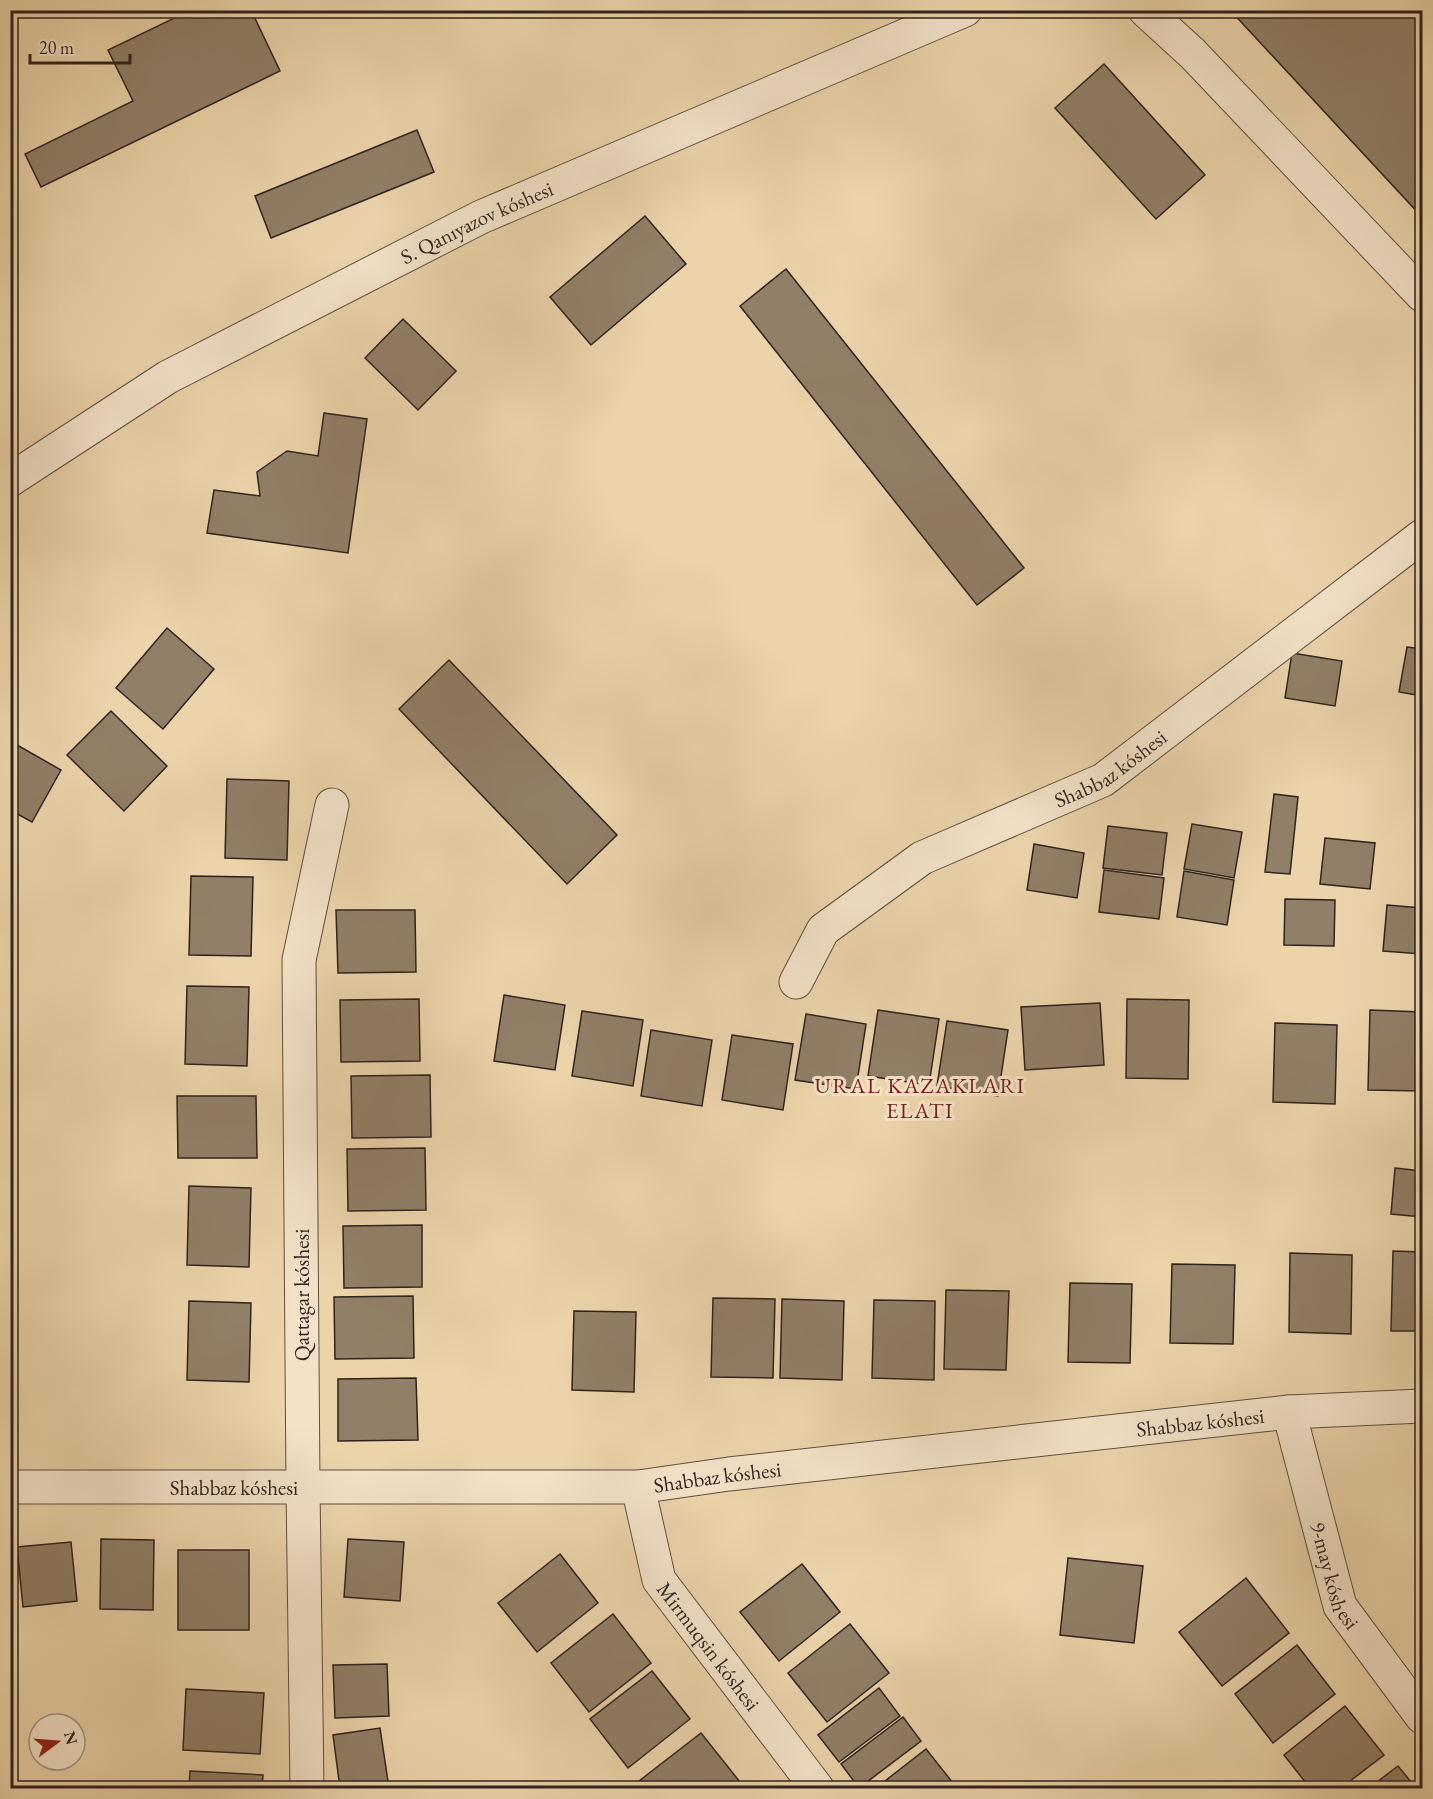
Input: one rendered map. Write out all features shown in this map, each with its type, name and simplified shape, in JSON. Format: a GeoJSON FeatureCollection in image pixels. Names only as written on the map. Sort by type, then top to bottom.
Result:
{"type":"FeatureCollection","features":[{"type":"Feature","properties":{"kind":"street","name":"S. Qanıyazov kóshesi"},"geometry":{"type":"LineString","coordinates":[[10,480],[168,377],[481,217],[965,10]]}},
{"type":"Feature","properties":{"kind":"street"},"geometry":{"type":"LineString","coordinates":[[1145,10],[1201,63],[1422,295]]}},
{"type":"Feature","properties":{"kind":"street","name":"Shabbaz kóshesi"},"geometry":{"type":"LineString","coordinates":[[796,982],[823,930],[922,858],[1103,780],[1422,536]]}},
{"type":"Feature","properties":{"kind":"street","name":"Qattagar kóshesi"},"geometry":{"type":"LineString","coordinates":[[308,1788],[303,1487],[300,960],[332,805]]}},
{"type":"Feature","properties":{"kind":"street","name":"Shabbaz kóshesi"},"geometry":{"type":"LineString","coordinates":[[10,1487],[638,1488],[729,1474],[1289,1412],[1422,1406]]}},
{"type":"Feature","properties":{"kind":"street","name":"9-may kóshesi"},"geometry":{"type":"LineString","coordinates":[[1289,1412],[1340,1606],[1422,1717]]}},
{"type":"Feature","properties":{"kind":"street","name":"Mirmuqsin kóshesi"},"geometry":{"type":"LineString","coordinates":[[638,1488],[659,1580],[817,1788]]}},
{"type":"Feature","properties":{"kind":"building"},"geometry":{"type":"Polygon","coordinates":[[[191,10],[251,10],[280,71],[41,187],[25,154],[133,101],[108,50],[191,10]]]}},
{"type":"Feature","properties":{"kind":"building"},"geometry":{"type":"Polygon","coordinates":[[[1230,10],[1422,10],[1422,217],[1230,10]]]}},
{"type":"Feature","properties":{"kind":"building"},"geometry":{"type":"Polygon","coordinates":[[[1104,64],[1205,175],[1156,219],[1055,108],[1104,64]]]}},
{"type":"Feature","properties":{"kind":"building"},"geometry":{"type":"Polygon","coordinates":[[[417,130],[434,172],[271,238],[255,196],[417,130]]]}},
{"type":"Feature","properties":{"kind":"building"},"geometry":{"type":"Polygon","coordinates":[[[645,216],[686,264],[591,345],[550,297],[645,216]]]}},
{"type":"Feature","properties":{"kind":"building"},"geometry":{"type":"Polygon","coordinates":[[[786,269],[1024,568],[977,605],[740,306],[786,269]]]}},
{"type":"Feature","properties":{"kind":"building"},"geometry":{"type":"Polygon","coordinates":[[[403,319],[456,371],[418,410],[365,358],[403,319]]]}},
{"type":"Feature","properties":{"kind":"building"},"geometry":{"type":"Polygon","coordinates":[[[324,413],[367,419],[348,553],[207,533],[214,490],[260,496],[257,472],[287,451],[318,456],[324,413]]]}},
{"type":"Feature","properties":{"kind":"building"},"geometry":{"type":"Polygon","coordinates":[[[167,628],[214,669],[163,729],[116,688],[167,628]]]}},
{"type":"Feature","properties":{"kind":"building"},"geometry":{"type":"Polygon","coordinates":[[[1407,647],[1422,649],[1422,696],[1399,692],[1407,647]]]}},
{"type":"Feature","properties":{"kind":"building"},"geometry":{"type":"Polygon","coordinates":[[[1292,653],[1342,661],[1335,706],[1285,698],[1292,653]]]}},
{"type":"Feature","properties":{"kind":"building"},"geometry":{"type":"Polygon","coordinates":[[[449,660],[617,835],[567,884],[399,709],[449,660]]]}},
{"type":"Feature","properties":{"kind":"building"},"geometry":{"type":"Polygon","coordinates":[[[111,711],[167,766],[124,811],[67,755],[111,711]]]}},
{"type":"Feature","properties":{"kind":"building"},"geometry":{"type":"Polygon","coordinates":[[[10,741],[61,770],[32,822],[10,810],[10,741]]]}},
{"type":"Feature","properties":{"kind":"building"},"geometry":{"type":"Polygon","coordinates":[[[227,779],[289,781],[287,860],[225,858],[227,779]]]}},
{"type":"Feature","properties":{"kind":"building"},"geometry":{"type":"Polygon","coordinates":[[[1274,794],[1298,797],[1290,874],[1265,872],[1274,794]]]}},
{"type":"Feature","properties":{"kind":"building"},"geometry":{"type":"Polygon","coordinates":[[[1192,824],[1242,832],[1234,878],[1184,869],[1192,824]]]}},
{"type":"Feature","properties":{"kind":"building"},"geometry":{"type":"Polygon","coordinates":[[[1108,826],[1167,833],[1162,875],[1103,868],[1108,826]]]}},
{"type":"Feature","properties":{"kind":"building"},"geometry":{"type":"Polygon","coordinates":[[[1325,838],[1375,843],[1370,889],[1320,884],[1325,838]]]}},
{"type":"Feature","properties":{"kind":"building"},"geometry":{"type":"Polygon","coordinates":[[[1034,844],[1084,853],[1077,898],[1027,890],[1034,844]]]}},
{"type":"Feature","properties":{"kind":"building"},"geometry":{"type":"Polygon","coordinates":[[[1104,870],[1164,878],[1159,919],[1099,912],[1104,870]]]}},
{"type":"Feature","properties":{"kind":"building"},"geometry":{"type":"Polygon","coordinates":[[[1184,871],[1234,880],[1227,925],[1177,917],[1184,871]]]}},
{"type":"Feature","properties":{"kind":"building"},"geometry":{"type":"Polygon","coordinates":[[[191,876],[253,877],[251,956],[189,955],[191,876]]]}},
{"type":"Feature","properties":{"kind":"building"},"geometry":{"type":"Polygon","coordinates":[[[1285,899],[1335,900],[1334,946],[1284,945],[1285,899]]]}},
{"type":"Feature","properties":{"kind":"building"},"geometry":{"type":"Polygon","coordinates":[[[1387,905],[1422,908],[1422,954],[1383,951],[1387,905]]]}},
{"type":"Feature","properties":{"kind":"building"},"geometry":{"type":"Polygon","coordinates":[[[336,910],[415,910],[416,972],[338,973],[336,910]]]}},
{"type":"Feature","properties":{"kind":"building"},"geometry":{"type":"Polygon","coordinates":[[[187,986],[249,987],[247,1066],[185,1064],[187,986]]]}},
{"type":"Feature","properties":{"kind":"building"},"geometry":{"type":"Polygon","coordinates":[[[504,995],[565,1005],[555,1070],[494,1061],[504,995]]]}},
{"type":"Feature","properties":{"kind":"building"},"geometry":{"type":"Polygon","coordinates":[[[419,999],[420,1061],[341,1062],[340,1000],[419,999]]]}},
{"type":"Feature","properties":{"kind":"building"},"geometry":{"type":"Polygon","coordinates":[[[1127,999],[1189,1000],[1188,1079],[1126,1078],[1127,999]]]}},
{"type":"Feature","properties":{"kind":"building"},"geometry":{"type":"Polygon","coordinates":[[[1100,1003],[1104,1065],[1025,1070],[1021,1007],[1100,1003]]]}},
{"type":"Feature","properties":{"kind":"building"},"geometry":{"type":"Polygon","coordinates":[[[878,1010],[939,1019],[929,1085],[868,1076],[878,1010]]]}},
{"type":"Feature","properties":{"kind":"building"},"geometry":{"type":"Polygon","coordinates":[[[1370,1010],[1422,1012],[1422,1091],[1368,1090],[1370,1010]]]}},
{"type":"Feature","properties":{"kind":"building"},"geometry":{"type":"Polygon","coordinates":[[[582,1011],[643,1020],[633,1086],[572,1076],[582,1011]]]}},
{"type":"Feature","properties":{"kind":"building"},"geometry":{"type":"Polygon","coordinates":[[[806,1014],[866,1024],[856,1089],[795,1080],[806,1014]]]}},
{"type":"Feature","properties":{"kind":"building"},"geometry":{"type":"Polygon","coordinates":[[[947,1021],[1008,1030],[998,1096],[937,1086],[947,1021]]]}},
{"type":"Feature","properties":{"kind":"building"},"geometry":{"type":"Polygon","coordinates":[[[1275,1023],[1337,1025],[1335,1104],[1273,1102],[1275,1023]]]}},
{"type":"Feature","properties":{"kind":"building"},"geometry":{"type":"Polygon","coordinates":[[[651,1030],[712,1040],[702,1106],[641,1096],[651,1030]]]}},
{"type":"Feature","properties":{"kind":"building"},"geometry":{"type":"Polygon","coordinates":[[[732,1035],[793,1044],[783,1110],[722,1100],[732,1035]]]}},
{"type":"Feature","properties":{"kind":"building"},"geometry":{"type":"Polygon","coordinates":[[[430,1075],[431,1137],[352,1138],[351,1076],[430,1075]]]}},
{"type":"Feature","properties":{"kind":"building"},"geometry":{"type":"Polygon","coordinates":[[[177,1096],[256,1096],[257,1158],[178,1158],[177,1096]]]}},
{"type":"Feature","properties":{"kind":"building"},"geometry":{"type":"Polygon","coordinates":[[[425,1148],[426,1210],[348,1211],[347,1149],[425,1148]]]}},
{"type":"Feature","properties":{"kind":"building"},"geometry":{"type":"Polygon","coordinates":[[[1395,1168],[1422,1171],[1422,1217],[1391,1214],[1395,1168]]]}},
{"type":"Feature","properties":{"kind":"building"},"geometry":{"type":"Polygon","coordinates":[[[189,1186],[251,1188],[249,1267],[187,1265],[189,1186]]]}},
{"type":"Feature","properties":{"kind":"building"},"geometry":{"type":"Polygon","coordinates":[[[422,1225],[422,1287],[344,1288],[343,1226],[422,1225]]]}},
{"type":"Feature","properties":{"kind":"building"},"geometry":{"type":"Polygon","coordinates":[[[1393,1251],[1422,1252],[1422,1331],[1391,1331],[1393,1251]]]}},
{"type":"Feature","properties":{"kind":"building"},"geometry":{"type":"Polygon","coordinates":[[[1290,1253],[1352,1255],[1351,1334],[1289,1332],[1290,1253]]]}},
{"type":"Feature","properties":{"kind":"building"},"geometry":{"type":"Polygon","coordinates":[[[1172,1264],[1235,1265],[1233,1344],[1170,1343],[1172,1264]]]}},
{"type":"Feature","properties":{"kind":"building"},"geometry":{"type":"Polygon","coordinates":[[[1070,1283],[1132,1284],[1130,1363],[1068,1362],[1070,1283]]]}},
{"type":"Feature","properties":{"kind":"building"},"geometry":{"type":"Polygon","coordinates":[[[946,1290],[1009,1291],[1006,1370],[944,1369],[946,1290]]]}},
{"type":"Feature","properties":{"kind":"building"},"geometry":{"type":"Polygon","coordinates":[[[413,1296],[414,1358],[335,1359],[334,1297],[413,1296]]]}},
{"type":"Feature","properties":{"kind":"building"},"geometry":{"type":"Polygon","coordinates":[[[713,1298],[775,1299],[773,1378],[711,1377],[713,1298]]]}},
{"type":"Feature","properties":{"kind":"building"},"geometry":{"type":"Polygon","coordinates":[[[782,1299],[844,1301],[842,1380],[780,1378],[782,1299]]]}},
{"type":"Feature","properties":{"kind":"building"},"geometry":{"type":"Polygon","coordinates":[[[874,1300],[935,1301],[934,1380],[872,1378],[874,1300]]]}},
{"type":"Feature","properties":{"kind":"building"},"geometry":{"type":"Polygon","coordinates":[[[189,1301],[251,1303],[249,1382],[187,1380],[189,1301]]]}},
{"type":"Feature","properties":{"kind":"building"},"geometry":{"type":"Polygon","coordinates":[[[574,1311],[636,1312],[634,1392],[572,1390],[574,1311]]]}},
{"type":"Feature","properties":{"kind":"building"},"geometry":{"type":"Polygon","coordinates":[[[416,1378],[418,1440],[338,1441],[338,1379],[416,1378]]]}},
{"type":"Feature","properties":{"kind":"building"},"geometry":{"type":"Polygon","coordinates":[[[101,1539],[154,1540],[153,1610],[100,1609],[101,1539]]]}},
{"type":"Feature","properties":{"kind":"building"},"geometry":{"type":"Polygon","coordinates":[[[348,1539],[404,1542],[400,1601],[344,1597],[348,1539]]]}},
{"type":"Feature","properties":{"kind":"building"},"geometry":{"type":"Polygon","coordinates":[[[71,1542],[77,1601],[23,1607],[17,1547],[71,1542]]]}},
{"type":"Feature","properties":{"kind":"building"},"geometry":{"type":"Polygon","coordinates":[[[178,1550],[249,1550],[249,1630],[178,1630],[178,1550]]]}},
{"type":"Feature","properties":{"kind":"building"},"geometry":{"type":"Polygon","coordinates":[[[560,1554],[598,1603],[537,1652],[498,1603],[560,1554]]]}},
{"type":"Feature","properties":{"kind":"building"},"geometry":{"type":"Polygon","coordinates":[[[1068,1558],[1143,1566],[1134,1643],[1060,1635],[1068,1558]]]}},
{"type":"Feature","properties":{"kind":"building"},"geometry":{"type":"Polygon","coordinates":[[[802,1564],[840,1612],[779,1661],[740,1612],[802,1564]]]}},
{"type":"Feature","properties":{"kind":"building"},"geometry":{"type":"Polygon","coordinates":[[[1246,1578],[1289,1633],[1222,1686],[1179,1632],[1246,1578]]]}},
{"type":"Feature","properties":{"kind":"building"},"geometry":{"type":"Polygon","coordinates":[[[613,1614],[651,1663],[589,1712],[551,1663],[613,1614]]]}},
{"type":"Feature","properties":{"kind":"building"},"geometry":{"type":"Polygon","coordinates":[[[850,1624],[889,1673],[827,1722],[788,1673],[850,1624]]]}},
{"type":"Feature","properties":{"kind":"building"},"geometry":{"type":"Polygon","coordinates":[[[1297,1645],[1335,1694],[1273,1743],[1235,1694],[1297,1645]]]}},
{"type":"Feature","properties":{"kind":"building"},"geometry":{"type":"Polygon","coordinates":[[[387,1664],[389,1716],[335,1718],[333,1665],[387,1664]]]}},
{"type":"Feature","properties":{"kind":"building"},"geometry":{"type":"Polygon","coordinates":[[[652,1671],[690,1719],[628,1768],[590,1719],[652,1671]]]}},
{"type":"Feature","properties":{"kind":"building"},"geometry":{"type":"Polygon","coordinates":[[[879,1688],[900,1716],[839,1762],[818,1735],[879,1688]]]}},
{"type":"Feature","properties":{"kind":"building"},"geometry":{"type":"Polygon","coordinates":[[[186,1689],[264,1693],[260,1754],[183,1750],[186,1689]]]}},
{"type":"Feature","properties":{"kind":"building"},"geometry":{"type":"Polygon","coordinates":[[[1345,1706],[1384,1755],[1341,1788],[1310,1788],[1284,1755],[1345,1706]]]}},
{"type":"Feature","properties":{"kind":"building"},"geometry":{"type":"Polygon","coordinates":[[[903,1717],[921,1741],[859,1788],[841,1764],[903,1717]]]}},
{"type":"Feature","properties":{"kind":"building"},"geometry":{"type":"Polygon","coordinates":[[[380,1728],[389,1788],[340,1788],[333,1735],[380,1728]]]}},
{"type":"Feature","properties":{"kind":"building"},"geometry":{"type":"Polygon","coordinates":[[[701,1733],[740,1782],[731,1788],[645,1788],[639,1781],[701,1733]]]}},
{"type":"Feature","properties":{"kind":"building"},"geometry":{"type":"Polygon","coordinates":[[[926,1749],[957,1788],[876,1788],[926,1749]]]}},
{"type":"Feature","properties":{"kind":"building"},"geometry":{"type":"Polygon","coordinates":[[[1398,1766],[1416,1788],[1369,1788],[1398,1766]]]}},
{"type":"Feature","properties":{"kind":"building"},"geometry":{"type":"Polygon","coordinates":[[[190,1771],[263,1775],[262,1788],[189,1788],[190,1771]]]}},
{"type":"Feature","properties":{"kind":"district","name":"URAL KAZAKLARI ELATI"},"geometry":{"type":"Point","coordinates":[920,1098]}}]}
